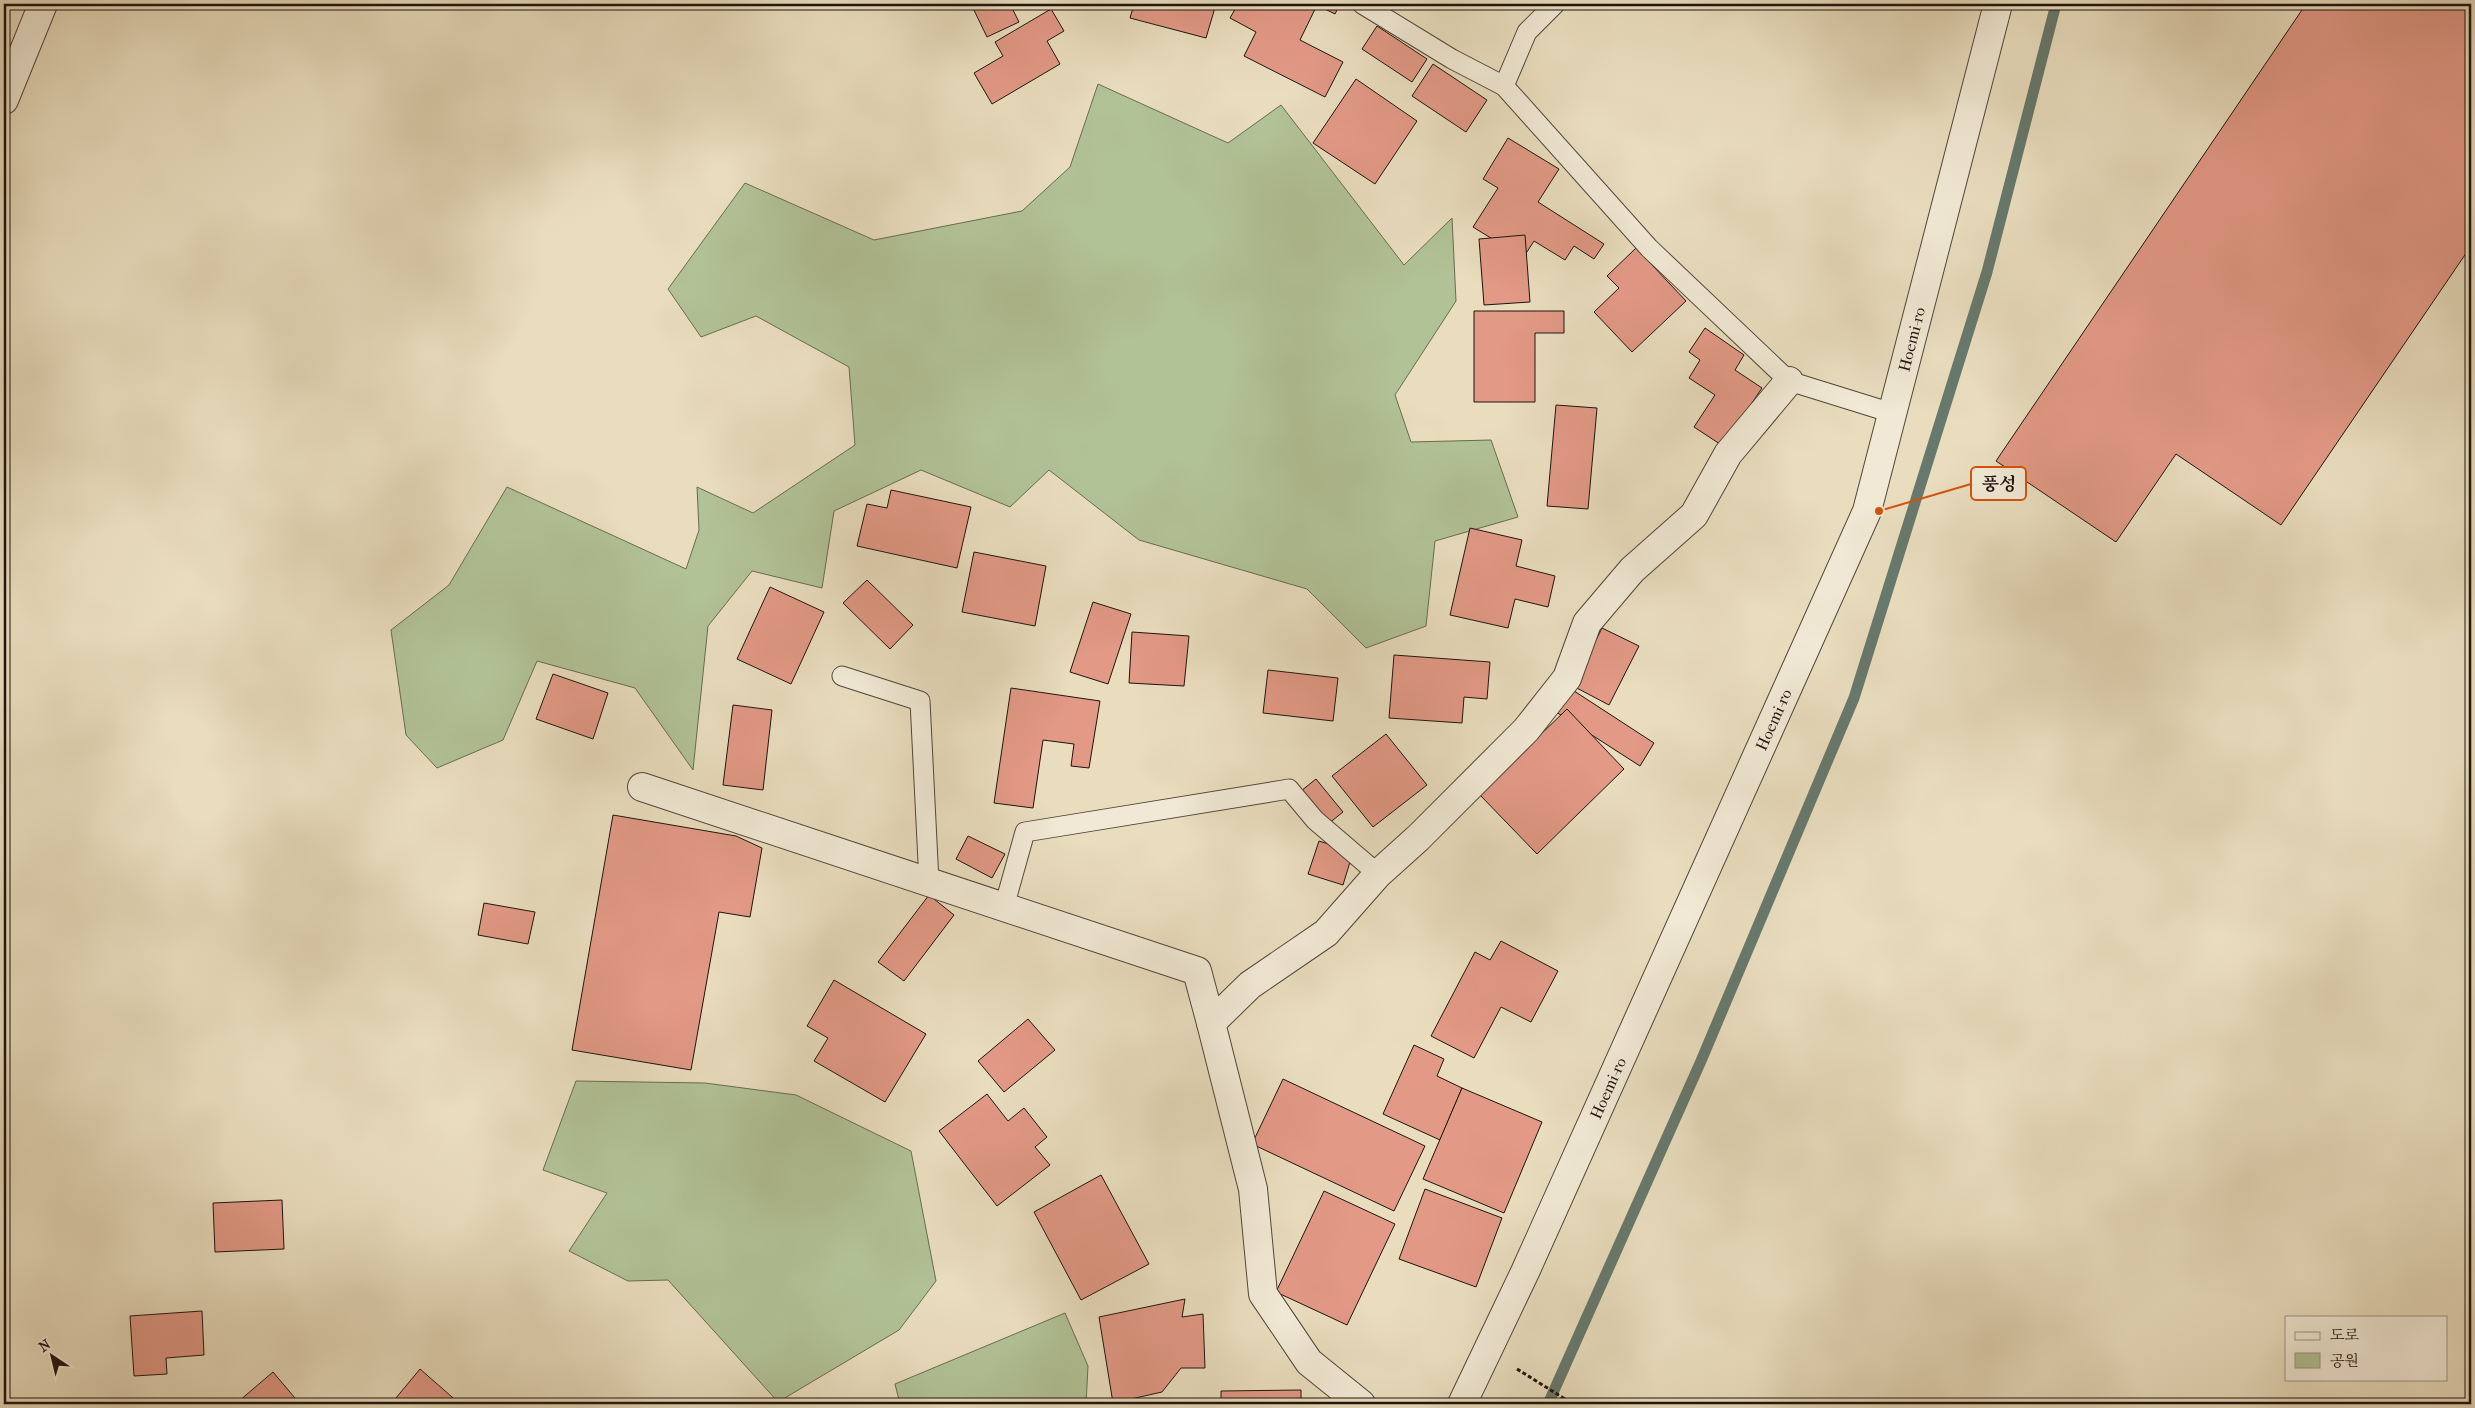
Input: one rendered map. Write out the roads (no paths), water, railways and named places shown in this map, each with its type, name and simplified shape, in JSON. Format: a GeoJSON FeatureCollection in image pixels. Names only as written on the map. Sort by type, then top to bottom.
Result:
{"type":"FeatureCollection","features":[{"type":"Feature","properties":{"kind":"street"},"geometry":{"type":"LineString","coordinates":[[4,100],[43,4]]}},
{"type":"Feature","properties":{"kind":"street","name":"Hoemi-ro"},"geometry":{"type":"LineString","coordinates":[[1462,1404],[1525,1272],[1866,511],[1998,4]]}},
{"type":"Feature","properties":{"kind":"street"},"geometry":{"type":"LineString","coordinates":[[1211,1023],[1250,985],[1326,933],[1378,874],[1418,838],[1526,730],[1566,678],[1587,623],[1632,570],[1694,515],[1728,454],[1789,381]]}},
{"type":"Feature","properties":{"kind":"street"},"geometry":{"type":"LineString","coordinates":[[642,787],[1197,971],[1253,1189],[1263,1294],[1309,1362],[1361,1404]]}},
{"type":"Feature","properties":{"kind":"lane"},"geometry":{"type":"LineString","coordinates":[[1362,4],[1452,59],[1504,86],[1649,248],[1789,381],[1892,413]]}},
{"type":"Feature","properties":{"kind":"lane"},"geometry":{"type":"LineString","coordinates":[[1504,86],[1527,32],[1555,4]]}},
{"type":"Feature","properties":{"kind":"lane"},"geometry":{"type":"LineString","coordinates":[[842,676],[920,702],[929,882]]}},
{"type":"Feature","properties":{"kind":"lane"},"geometry":{"type":"LineString","coordinates":[[1004,907],[1025,832],[1289,790],[1315,820],[1378,874]]}},
{"type":"Feature","properties":{"kind":"waterway"},"geometry":{"type":"LineString","coordinates":[[1548,1404],[1701,1061],[1854,698],[1987,272],[2056,4]]}},
{"type":"Feature","properties":{"kind":"place","name":"풍성"},"geometry":{"type":"Point","coordinates":[1879,511]}}]}
